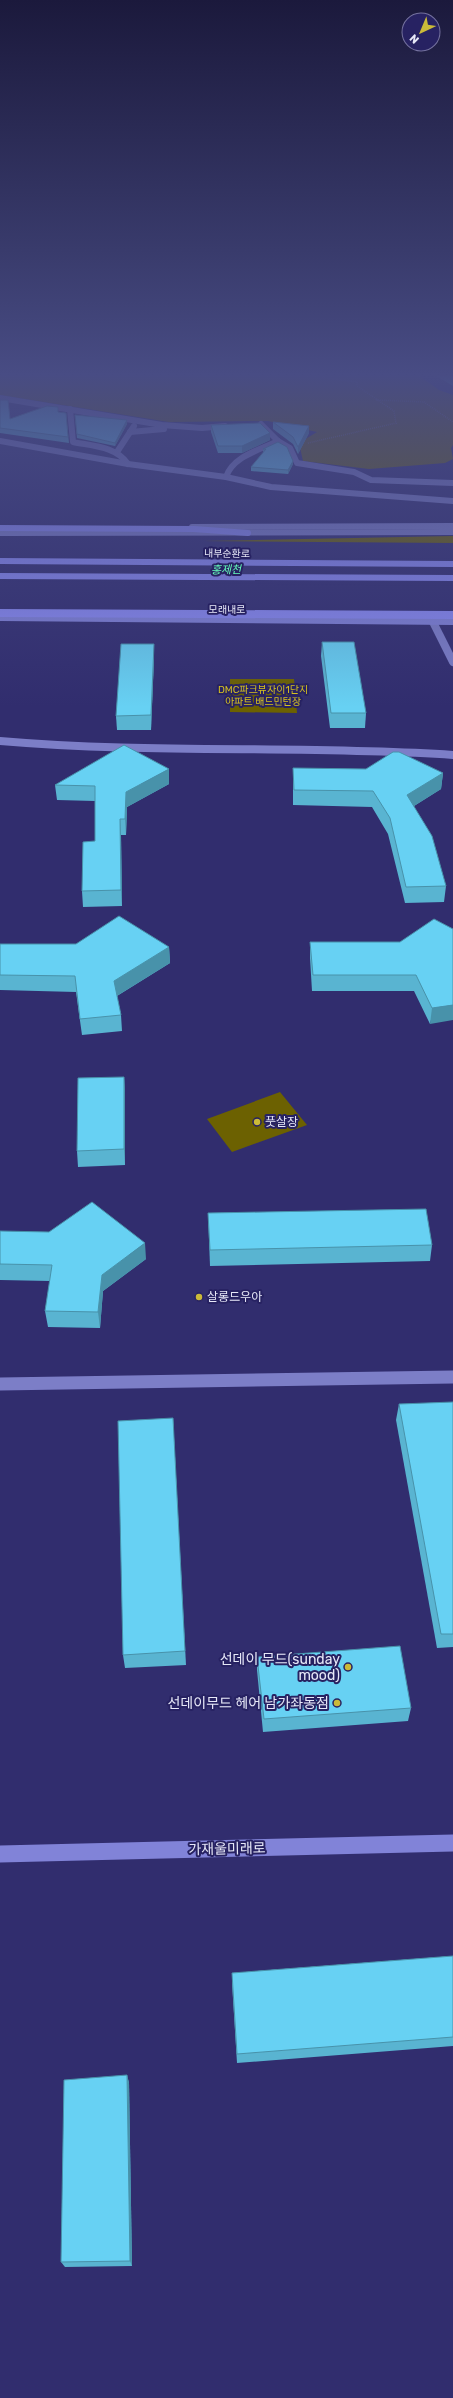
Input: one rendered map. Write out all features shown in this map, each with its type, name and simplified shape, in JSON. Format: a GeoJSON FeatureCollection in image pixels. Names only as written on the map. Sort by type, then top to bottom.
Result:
{"type":"FeatureCollection","features":[{"type":"Feature","properties":{"kind":"highway"},"geometry":{"type":"LineString","coordinates":[[0,527],[194,530],[248,533]]}},
{"type":"Feature","properties":{"kind":"highway","name":"내부순환로"},"geometry":{"type":"LineString","coordinates":[[0,561],[358,565],[453,564]]}},
{"type":"Feature","properties":{"kind":"highway","name":"내부순환로"},"geometry":{"type":"LineString","coordinates":[[0,576],[453,578]]}},
{"type":"Feature","properties":{"kind":"highway"},"geometry":{"type":"LineString","coordinates":[[0,613],[453,615]]}},
{"type":"Feature","properties":{"kind":"main road","name":"모래내로"},"geometry":{"type":"LineString","coordinates":[[0,617],[453,621]]}},
{"type":"Feature","properties":{"kind":"main road","name":"가재울미래로"},"geometry":{"type":"LineString","coordinates":[[0,1854],[453,1843]]}},
{"type":"Feature","properties":{"kind":"street"},"geometry":{"type":"LineString","coordinates":[[257,484],[312,492],[453,501]]}},
{"type":"Feature","properties":{"kind":"street"},"geometry":{"type":"LineString","coordinates":[[0,527],[453,526]]}},
{"type":"Feature","properties":{"kind":"street"},"geometry":{"type":"LineString","coordinates":[[0,533],[453,532]]}},
{"type":"Feature","properties":{"kind":"street"},"geometry":{"type":"LineString","coordinates":[[432,620],[453,662]]}},
{"type":"Feature","properties":{"kind":"street"},"geometry":{"type":"LineString","coordinates":[[0,741],[59,748],[388,749],[453,755]]}},
{"type":"Feature","properties":{"kind":"street"},"geometry":{"type":"LineString","coordinates":[[0,1384],[453,1377]]}},
{"type":"Feature","properties":{"kind":"green space"},"geometry":{"type":"Polygon","coordinates":[[[453,536],[453,543],[203,541],[453,536]]]}},
{"type":"Feature","properties":{"kind":"green space","name":"DMC파크뷰자이1단지 아파트 배드민턴장"},"geometry":{"type":"Polygon","coordinates":[[[230,679],[294,679],[297,713],[230,712],[230,679]]]}},
{"type":"Feature","properties":{"kind":"green space","name":"풋살장"},"geometry":{"type":"Polygon","coordinates":[[[280,1092],[307,1125],[232,1152],[207,1119],[280,1092]]]}},
{"type":"Feature","properties":{"kind":"pier"},"geometry":{"type":"Polygon","coordinates":[[[254,557],[351,559],[453,558],[453,586],[0,581],[0,558],[254,557]]]}},
{"type":"Feature","properties":{"kind":"building"},"geometry":{"type":"Polygon","coordinates":[[[322,642],[354,642],[366,713],[331,713],[322,642]]]}},
{"type":"Feature","properties":{"kind":"building"},"geometry":{"type":"Polygon","coordinates":[[[121,644],[154,644],[151,715],[116,716],[121,644]]]}},
{"type":"Feature","properties":{"kind":"building"},"geometry":{"type":"Polygon","coordinates":[[[124,745],[169,769],[126,792],[125,819],[120,819],[121,890],[82,891],[83,842],[95,841],[95,786],[55,785],[124,745]]]}},
{"type":"Feature","properties":{"kind":"building"},"geometry":{"type":"Polygon","coordinates":[[[393,752],[399,752],[443,773],[407,795],[432,836],[446,886],[406,887],[390,818],[373,791],[294,790],[293,768],[366,769],[393,752]]]}},
{"type":"Feature","properties":{"kind":"building"},"geometry":{"type":"Polygon","coordinates":[[[119,916],[169,947],[114,981],[121,1015],[80,1019],[75,976],[0,975],[0,944],[76,944],[119,916]]]}},
{"type":"Feature","properties":{"kind":"building"},"geometry":{"type":"Polygon","coordinates":[[[434,919],[453,929],[453,1005],[432,1008],[416,975],[313,975],[310,942],[400,942],[434,919]]]}},
{"type":"Feature","properties":{"kind":"building"},"geometry":{"type":"Polygon","coordinates":[[[124,1077],[124,1149],[77,1151],[78,1078],[124,1077]]]}},
{"type":"Feature","properties":{"kind":"building"},"geometry":{"type":"Polygon","coordinates":[[[92,1202],[145,1243],[102,1275],[98,1312],[45,1311],[52,1265],[0,1264],[0,1231],[49,1232],[92,1202]]]}},
{"type":"Feature","properties":{"kind":"building"},"geometry":{"type":"Polygon","coordinates":[[[426,1209],[432,1245],[210,1250],[208,1213],[426,1209]]]}},
{"type":"Feature","properties":{"kind":"building"},"geometry":{"type":"Polygon","coordinates":[[[453,1402],[453,1634],[441,1634],[399,1404],[453,1402]]]}},
{"type":"Feature","properties":{"kind":"building"},"geometry":{"type":"Polygon","coordinates":[[[173,1418],[185,1651],[123,1655],[118,1421],[173,1418]]]}},
{"type":"Feature","properties":{"kind":"building"},"geometry":{"type":"Polygon","coordinates":[[[400,1646],[411,1708],[264,1719],[257,1657],[400,1646]]]}},
{"type":"Feature","properties":{"kind":"building"},"geometry":{"type":"Polygon","coordinates":[[[453,1956],[453,2037],[237,2054],[232,1973],[453,1956]]]}},
{"type":"Feature","properties":{"kind":"building"},"geometry":{"type":"Polygon","coordinates":[[[127,2075],[130,2261],[61,2262],[64,2080],[127,2075]]]}},
{"type":"Feature","properties":{"kind":"place","name":"풋살장"},"geometry":{"type":"Point","coordinates":[257,1122]}},
{"type":"Feature","properties":{"kind":"place","name":"살롱드우아"},"geometry":{"type":"Point","coordinates":[199,1297]}},
{"type":"Feature","properties":{"kind":"place","name":"선데이 무드(sunday mood)"},"geometry":{"type":"Point","coordinates":[348,1667]}},
{"type":"Feature","properties":{"kind":"place","name":"선데이무드 헤어 남가좌동점"},"geometry":{"type":"Point","coordinates":[337,1703]}},
{"type":"Feature","properties":{"kind":"water label","name":"홍제천"},"geometry":{"type":"Point","coordinates":[226,570]}}]}
